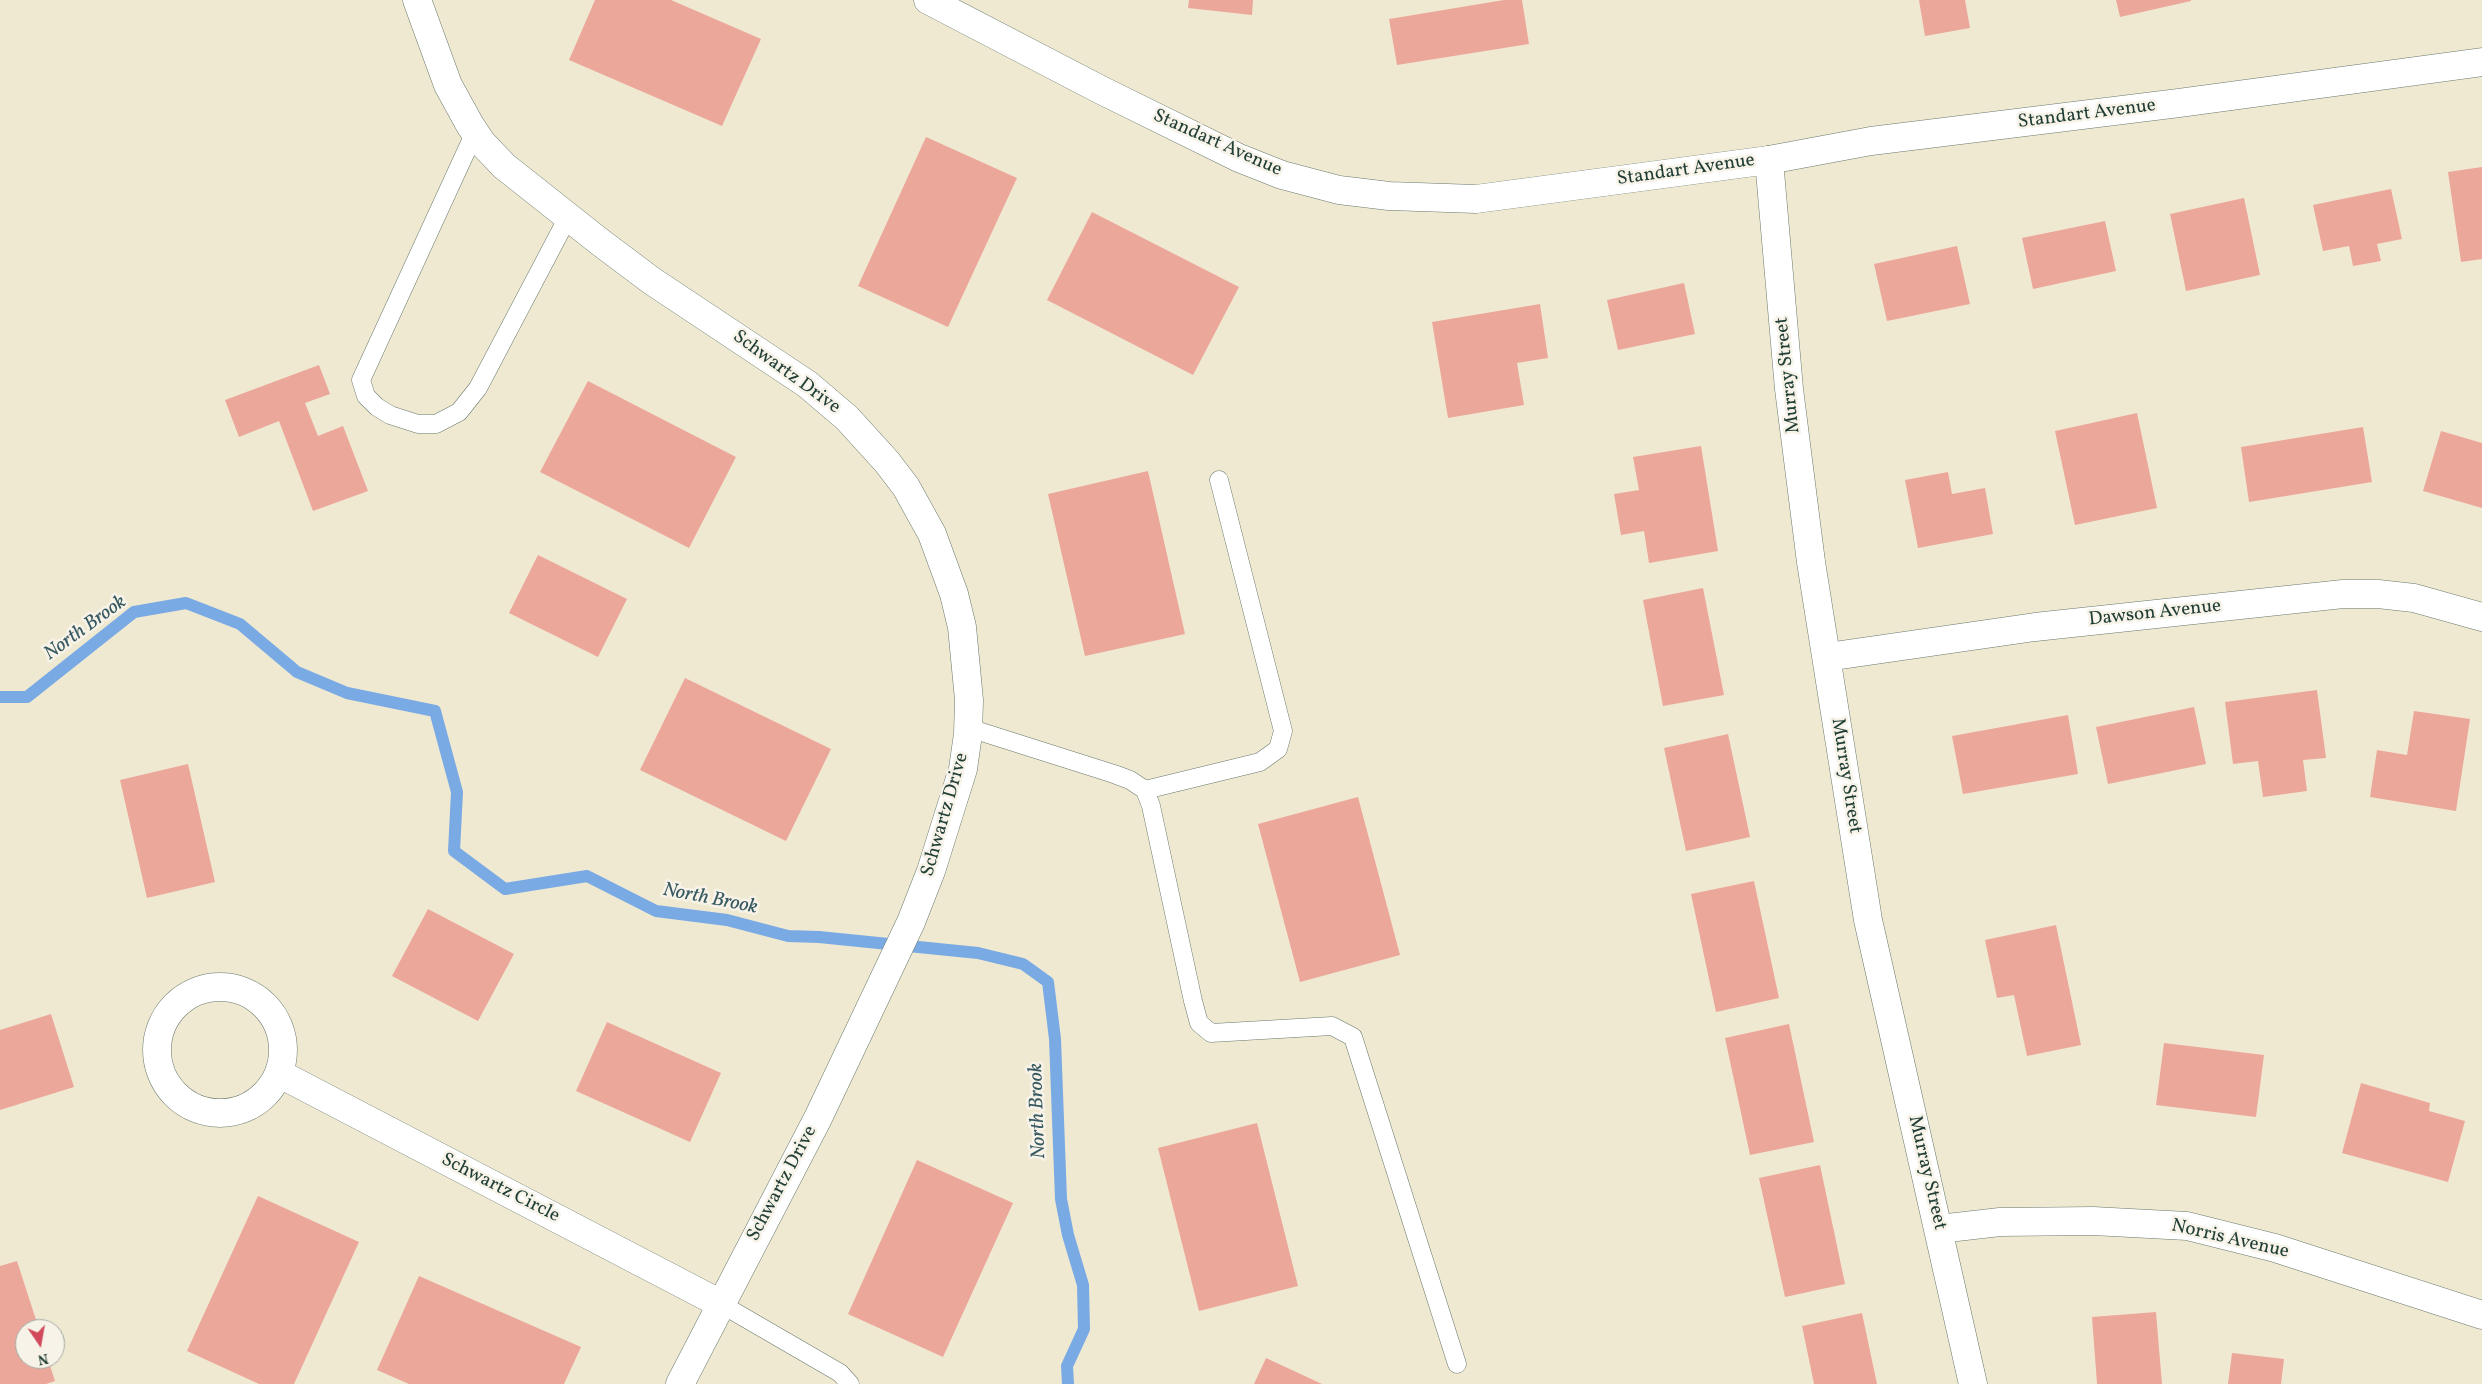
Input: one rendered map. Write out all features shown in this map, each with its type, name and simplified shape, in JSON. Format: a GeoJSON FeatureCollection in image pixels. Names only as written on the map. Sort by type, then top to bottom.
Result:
{"type":"FeatureCollection","features":[{"type":"Feature","properties":{"kind":"street","name":"Schwartz Drive"},"geometry":{"type":"LineString","coordinates":[[417,0],[448,84],[475,132],[504,166],[652,281],[807,384],[848,418],[887,462],[906,487],[932,534],[954,594],[962,627],[969,700],[969,728],[963,769],[931,871],[911,922],[818,1118],[680,1384]]}},
{"type":"Feature","properties":{"kind":"street","name":"Standart Avenue"},"geometry":{"type":"LineString","coordinates":[[928,0],[1101,90],[1239,158],[1282,175],[1339,190],[1389,196],[1476,199],[1768,160],[1871,141],[2198,101],[2482,62]]}},
{"type":"Feature","properties":{"kind":"street","name":"Murray Street"},"geometry":{"type":"LineString","coordinates":[[1768,160],[1789,389],[1811,562],[1868,920],[1973,1384]]}},
{"type":"Feature","properties":{"kind":"street","name":"Dawson Avenue"},"geometry":{"type":"LineString","coordinates":[[1827,657],[2034,627],[2343,594],[2378,594],[2414,598],[2482,617]]}},
{"type":"Feature","properties":{"kind":"street"},"geometry":{"type":"LineString","coordinates":[[228,987],[235,989],[249,994],[267,1007],[279,1026],[284,1042],[284,1061],[280,1074],[273,1086],[259,1101],[239,1111],[217,1113],[195,1108],[177,1096],[164,1078],[157,1057],[158,1035],[167,1014],[185,997],[205,988],[228,987]]}},
{"type":"Feature","properties":{"kind":"street","name":"Schwartz Circle"},"geometry":{"type":"LineString","coordinates":[[280,1074],[721,1304]]}},
{"type":"Feature","properties":{"kind":"street","name":"Norris Avenue"},"geometry":{"type":"LineString","coordinates":[[1939,1229],[2000,1222],[2093,1221],[2187,1226],[2275,1248],[2482,1315]]}},
{"type":"Feature","properties":{"kind":"lane"},"geometry":{"type":"LineString","coordinates":[[475,132],[361,380],[366,396],[377,407],[390,415],[418,424],[436,424],[459,412],[478,388],[568,217]]}},
{"type":"Feature","properties":{"kind":"lane"},"geometry":{"type":"LineString","coordinates":[[1145,790],[1260,762],[1278,749],[1283,731],[1219,480]]}},
{"type":"Feature","properties":{"kind":"lane"},"geometry":{"type":"LineString","coordinates":[[969,728],[1114,774],[1130,780],[1145,790],[1151,806],[1199,1023],[1211,1033],[1332,1026],[1353,1037],[1457,1364]]}},
{"type":"Feature","properties":{"kind":"lane"},"geometry":{"type":"LineString","coordinates":[[721,1304],[840,1373],[850,1384]]}},
{"type":"Feature","properties":{"kind":"building"},"geometry":{"type":"Polygon","coordinates":[[[595,0],[671,0],[761,39],[722,126],[569,60],[595,0]]]}},
{"type":"Feature","properties":{"kind":"building"},"geometry":{"type":"Polygon","coordinates":[[[1189,0],[1253,0],[1252,15],[1188,8],[1189,0]]]}},
{"type":"Feature","properties":{"kind":"building"},"geometry":{"type":"Polygon","coordinates":[[[1504,0],[1522,0],[1529,44],[1397,65],[1389,19],[1504,0]]]}},
{"type":"Feature","properties":{"kind":"building"},"geometry":{"type":"Polygon","coordinates":[[[1919,0],[1965,0],[1970,28],[1925,36],[1919,0]]]}},
{"type":"Feature","properties":{"kind":"building"},"geometry":{"type":"Polygon","coordinates":[[[2116,0],[2191,0],[2191,1],[2120,17],[2116,0]]]}},
{"type":"Feature","properties":{"kind":"building"},"geometry":{"type":"Polygon","coordinates":[[[926,137],[1017,178],[948,327],[858,286],[926,137]]]}},
{"type":"Feature","properties":{"kind":"building"},"geometry":{"type":"Polygon","coordinates":[[[2482,167],[2482,259],[2461,262],[2448,172],[2482,167]]]}},
{"type":"Feature","properties":{"kind":"building"},"geometry":{"type":"Polygon","coordinates":[[[2391,189],[2402,239],[2377,244],[2381,261],[2353,266],[2349,246],[2323,251],[2313,205],[2391,189]]]}},
{"type":"Feature","properties":{"kind":"building"},"geometry":{"type":"Polygon","coordinates":[[[2244,198],[2260,275],[2186,291],[2170,214],[2244,198]]]}},
{"type":"Feature","properties":{"kind":"building"},"geometry":{"type":"Polygon","coordinates":[[[1092,212],[1239,287],[1193,375],[1047,300],[1092,212]]]}},
{"type":"Feature","properties":{"kind":"building"},"geometry":{"type":"Polygon","coordinates":[[[2105,221],[2116,271],[2033,289],[2022,238],[2105,221]]]}},
{"type":"Feature","properties":{"kind":"building"},"geometry":{"type":"Polygon","coordinates":[[[1957,246],[1970,304],[1887,321],[1874,264],[1957,246]]]}},
{"type":"Feature","properties":{"kind":"building"},"geometry":{"type":"Polygon","coordinates":[[[1684,283],[1695,334],[1618,350],[1607,300],[1684,283]]]}},
{"type":"Feature","properties":{"kind":"building"},"geometry":{"type":"Polygon","coordinates":[[[1540,304],[1548,358],[1517,363],[1524,405],[1448,418],[1432,322],[1540,304]]]}},
{"type":"Feature","properties":{"kind":"building"},"geometry":{"type":"Polygon","coordinates":[[[319,365],[330,394],[305,403],[318,436],[343,426],[368,491],[313,511],[279,421],[239,437],[225,400],[319,365]]]}},
{"type":"Feature","properties":{"kind":"building"},"geometry":{"type":"Polygon","coordinates":[[[588,381],[736,457],[689,548],[540,472],[588,381]]]}},
{"type":"Feature","properties":{"kind":"building"},"geometry":{"type":"Polygon","coordinates":[[[2137,413],[2157,508],[2075,525],[2055,431],[2137,413]]]}},
{"type":"Feature","properties":{"kind":"building"},"geometry":{"type":"Polygon","coordinates":[[[2363,427],[2372,482],[2249,502],[2241,447],[2363,427]]]}},
{"type":"Feature","properties":{"kind":"building"},"geometry":{"type":"Polygon","coordinates":[[[2441,431],[2482,443],[2482,508],[2423,491],[2441,431]]]}},
{"type":"Feature","properties":{"kind":"building"},"geometry":{"type":"Polygon","coordinates":[[[1701,446],[1718,551],[1649,563],[1644,531],[1621,535],[1614,494],[1639,490],[1633,457],[1701,446]]]}},
{"type":"Feature","properties":{"kind":"building"},"geometry":{"type":"Polygon","coordinates":[[[1148,471],[1185,634],[1085,656],[1048,494],[1148,471]]]}},
{"type":"Feature","properties":{"kind":"building"},"geometry":{"type":"Polygon","coordinates":[[[1948,472],[1952,494],[1985,488],[1993,534],[1918,548],[1905,480],[1948,472]]]}},
{"type":"Feature","properties":{"kind":"building"},"geometry":{"type":"Polygon","coordinates":[[[538,555],[627,599],[598,657],[509,613],[538,555]]]}},
{"type":"Feature","properties":{"kind":"building"},"geometry":{"type":"Polygon","coordinates":[[[1703,588],[1724,695],[1663,706],[1643,600],[1703,588]]]}},
{"type":"Feature","properties":{"kind":"building"},"geometry":{"type":"Polygon","coordinates":[[[685,678],[831,749],[786,841],[640,770],[685,678]]]}},
{"type":"Feature","properties":{"kind":"building"},"geometry":{"type":"Polygon","coordinates":[[[2317,690],[2326,758],[2303,760],[2307,791],[2263,797],[2258,761],[2233,764],[2225,702],[2317,690]]]}},
{"type":"Feature","properties":{"kind":"building"},"geometry":{"type":"Polygon","coordinates":[[[2194,707],[2206,764],[2108,784],[2096,727],[2194,707]]]}},
{"type":"Feature","properties":{"kind":"building"},"geometry":{"type":"Polygon","coordinates":[[[2414,711],[2470,719],[2456,811],[2370,797],[2377,750],[2407,755],[2414,711]]]}},
{"type":"Feature","properties":{"kind":"building"},"geometry":{"type":"Polygon","coordinates":[[[2068,715],[2078,774],[1963,794],[1952,736],[2068,715]]]}},
{"type":"Feature","properties":{"kind":"building"},"geometry":{"type":"Polygon","coordinates":[[[1728,734],[1750,837],[1686,851],[1664,748],[1728,734]]]}},
{"type":"Feature","properties":{"kind":"building"},"geometry":{"type":"Polygon","coordinates":[[[188,764],[215,882],[147,898],[120,780],[188,764]]]}},
{"type":"Feature","properties":{"kind":"building"},"geometry":{"type":"Polygon","coordinates":[[[1358,797],[1400,955],[1300,982],[1258,824],[1358,797]]]}},
{"type":"Feature","properties":{"kind":"building"},"geometry":{"type":"Polygon","coordinates":[[[1754,881],[1779,998],[1716,1012],[1691,894],[1754,881]]]}},
{"type":"Feature","properties":{"kind":"building"},"geometry":{"type":"Polygon","coordinates":[[[428,909],[514,954],[478,1021],[392,976],[428,909]]]}},
{"type":"Feature","properties":{"kind":"building"},"geometry":{"type":"Polygon","coordinates":[[[2056,925],[2081,1045],[2027,1056],[2014,995],[1997,998],[1985,940],[2056,925]]]}},
{"type":"Feature","properties":{"kind":"building"},"geometry":{"type":"Polygon","coordinates":[[[51,1014],[74,1087],[0,1110],[0,1030],[51,1014]]]}},
{"type":"Feature","properties":{"kind":"building"},"geometry":{"type":"Polygon","coordinates":[[[607,1022],[721,1073],[690,1142],[576,1091],[607,1022]]]}},
{"type":"Feature","properties":{"kind":"building"},"geometry":{"type":"Polygon","coordinates":[[[1789,1024],[1814,1142],[1750,1155],[1725,1038],[1789,1024]]]}},
{"type":"Feature","properties":{"kind":"building"},"geometry":{"type":"Polygon","coordinates":[[[2164,1043],[2264,1055],[2256,1117],[2156,1105],[2164,1043]]]}},
{"type":"Feature","properties":{"kind":"building"},"geometry":{"type":"Polygon","coordinates":[[[2361,1083],[2430,1103],[2429,1111],[2465,1121],[2448,1182],[2342,1153],[2361,1083]]]}},
{"type":"Feature","properties":{"kind":"building"},"geometry":{"type":"Polygon","coordinates":[[[1257,1123],[1298,1286],[1199,1311],[1158,1148],[1257,1123]]]}},
{"type":"Feature","properties":{"kind":"building"},"geometry":{"type":"Polygon","coordinates":[[[917,1160],[1013,1203],[943,1357],[848,1314],[917,1160]]]}},
{"type":"Feature","properties":{"kind":"building"},"geometry":{"type":"Polygon","coordinates":[[[1820,1165],[1845,1284],[1785,1297],[1759,1178],[1820,1165]]]}},
{"type":"Feature","properties":{"kind":"building"},"geometry":{"type":"Polygon","coordinates":[[[258,1196],[359,1242],[294,1384],[259,1384],[187,1351],[258,1196]]]}},
{"type":"Feature","properties":{"kind":"building"},"geometry":{"type":"Polygon","coordinates":[[[17,1261],[36,1319],[15,1319],[15,1369],[51,1369],[55,1381],[46,1384],[0,1384],[0,1266],[17,1261]]]}},
{"type":"Feature","properties":{"kind":"building"},"geometry":{"type":"Polygon","coordinates":[[[419,1276],[581,1347],[564,1384],[409,1384],[377,1370],[419,1276]]]}},
{"type":"Feature","properties":{"kind":"building"},"geometry":{"type":"Polygon","coordinates":[[[2156,1312],[2162,1384],[2097,1384],[2092,1317],[2156,1312]]]}},
{"type":"Feature","properties":{"kind":"building"},"geometry":{"type":"Polygon","coordinates":[[[1862,1313],[1877,1384],[1814,1384],[1802,1326],[1862,1313]]]}},
{"type":"Feature","properties":{"kind":"building"},"geometry":{"type":"Polygon","coordinates":[[[2232,1353],[2284,1359],[2281,1384],[2228,1384],[2232,1353]]]}},
{"type":"Feature","properties":{"kind":"building"},"geometry":{"type":"Polygon","coordinates":[[[1266,1358],[1322,1384],[1254,1384],[1266,1358]]]}},
{"type":"Feature","properties":{"kind":"waterway","name":"North Brook"},"geometry":{"type":"LineString","coordinates":[[0,697],[27,697],[134,612],[186,603],[240,624],[297,672],[347,693],[435,711],[457,792],[454,851],[505,889],[587,876],[656,911],[727,920],[788,936],[819,937],[978,953],[1023,964],[1048,982],[1055,1039],[1061,1199],[1068,1235],[1083,1285],[1084,1329],[1067,1366],[1068,1384]]}}]}
